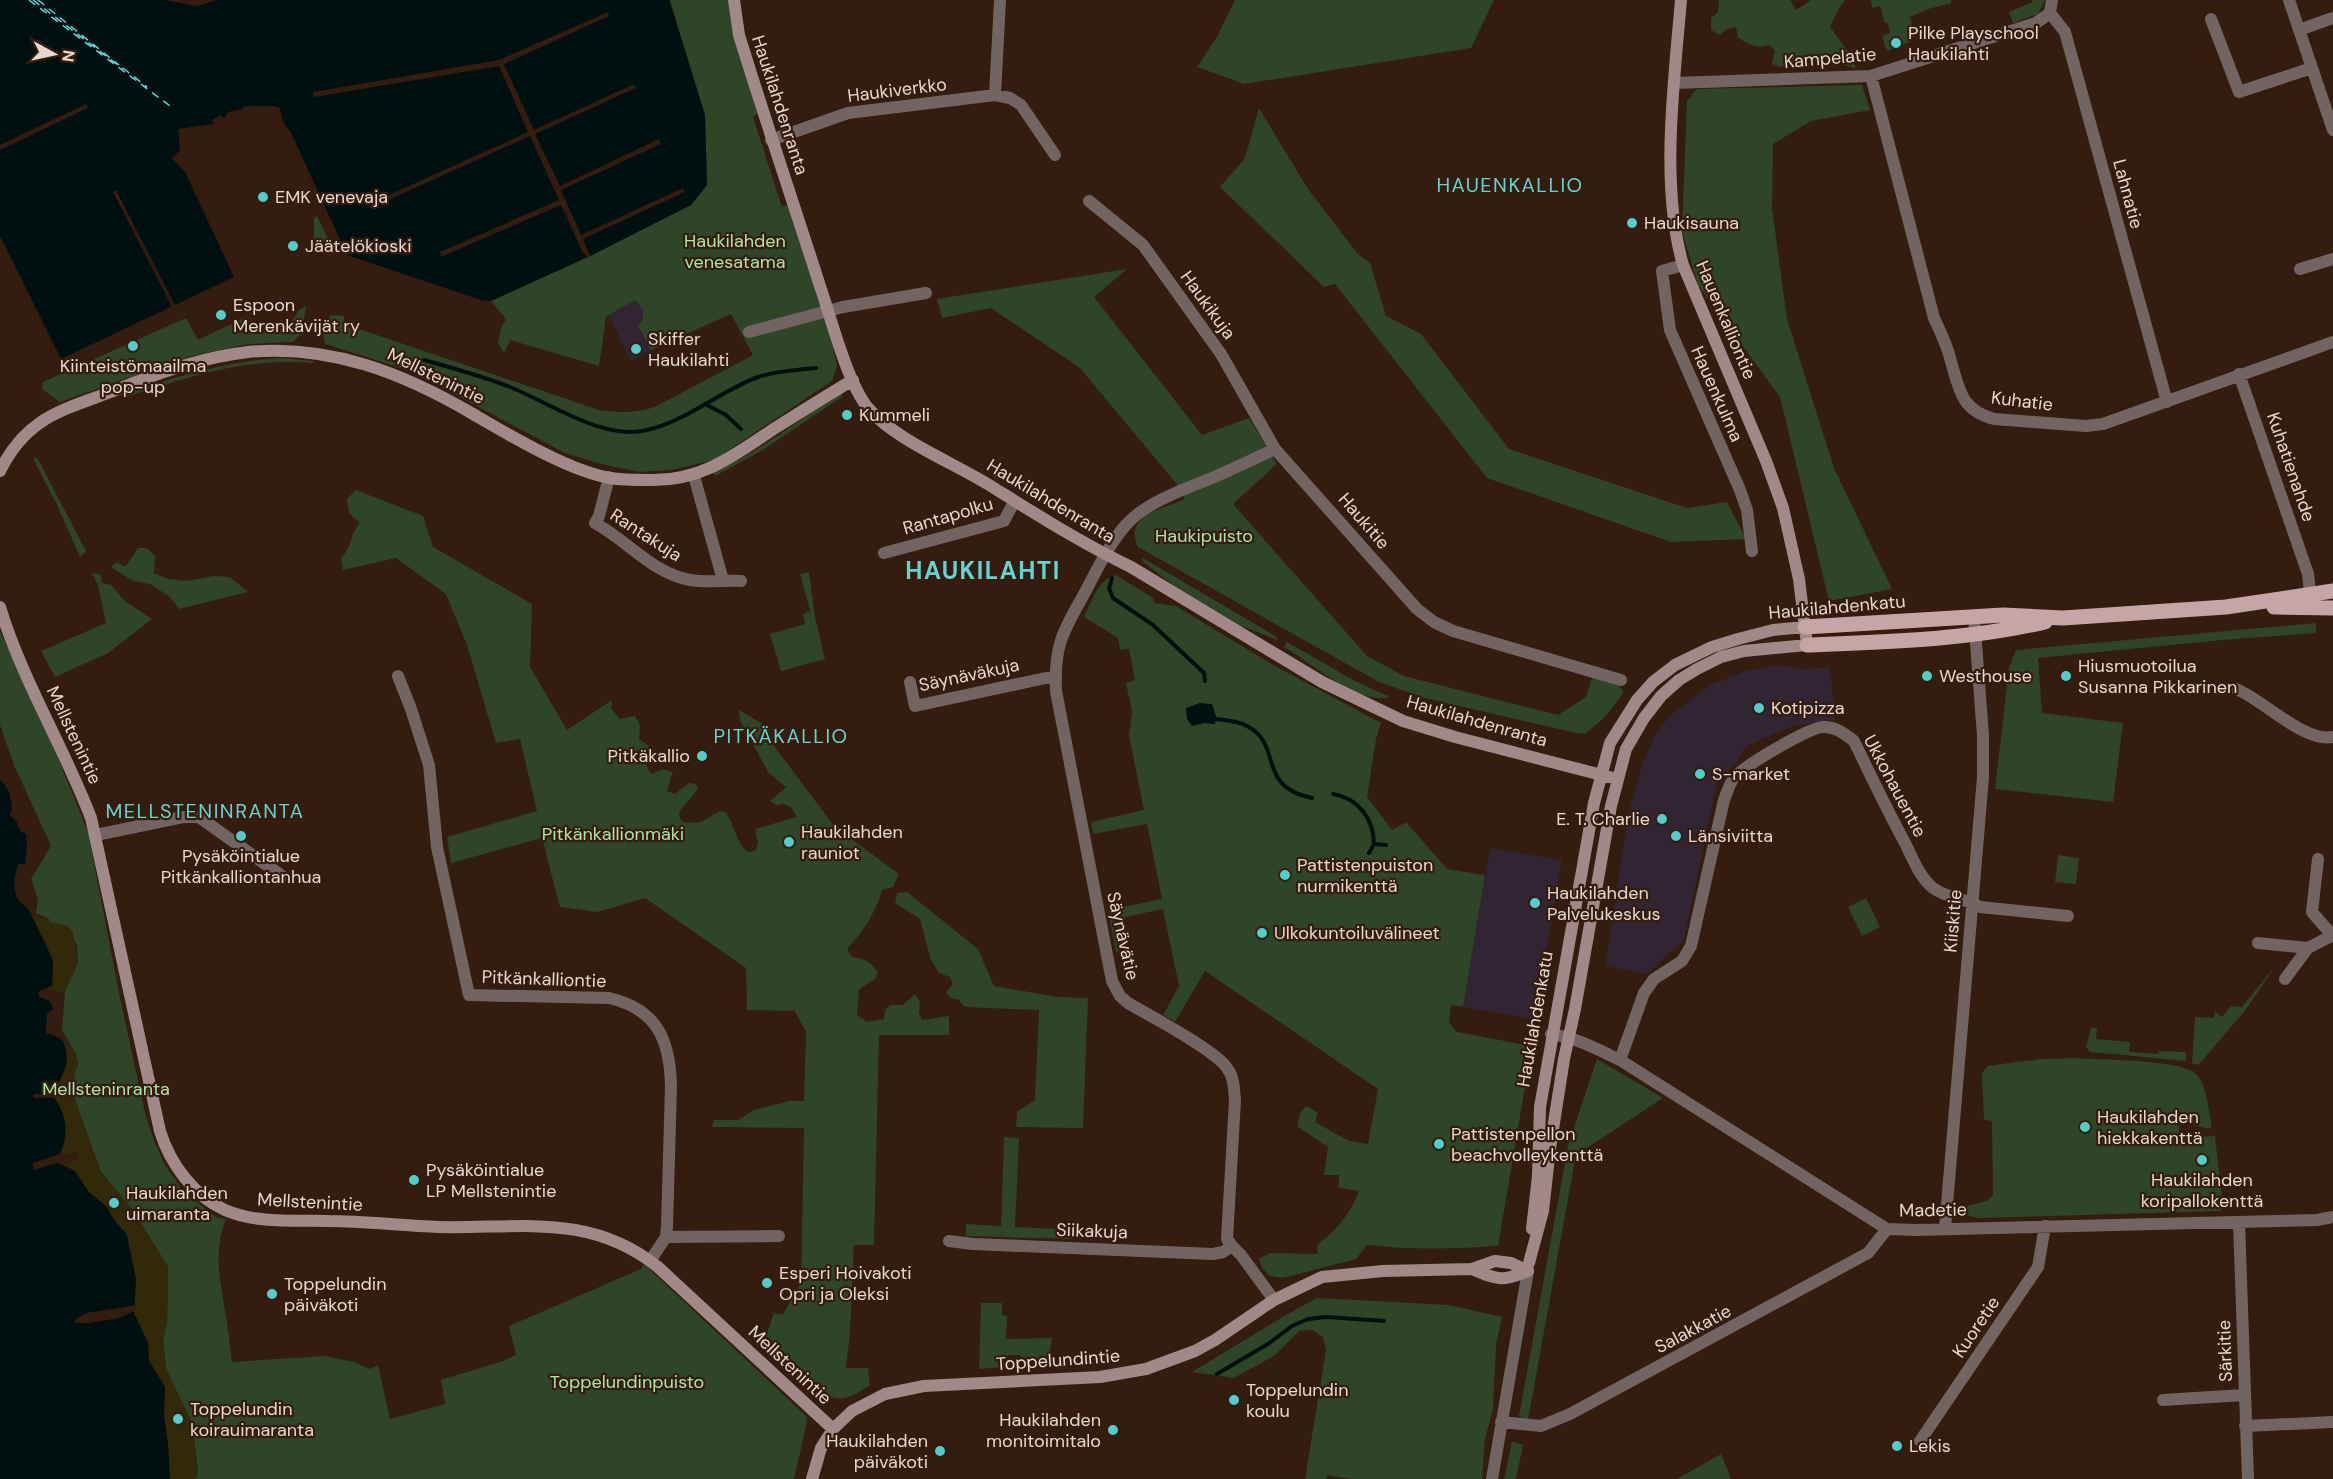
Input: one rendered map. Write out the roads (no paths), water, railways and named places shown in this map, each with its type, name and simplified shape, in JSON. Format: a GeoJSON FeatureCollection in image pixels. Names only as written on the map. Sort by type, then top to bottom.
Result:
{"type":"FeatureCollection","features":[{"type":"Feature","properties":{"kind":"main road","name":"Haukilahdenkatu"},"geometry":{"type":"LineString","coordinates":[[1805,627],[1974,616],[2063,618],[2232,607],[2311,601],[2331,591]]}},
{"type":"Feature","properties":{"kind":"main road","name":"Haukilahdenkatu"},"geometry":{"type":"LineString","coordinates":[[2311,601],[2332,611]]}},
{"type":"Feature","properties":{"kind":"main road","name":"Haukilahdenkatu"},"geometry":{"type":"LineString","coordinates":[[1808,645],[1976,635],[2004,632],[2063,618]]}},
{"type":"Feature","properties":{"kind":"street","name":"Haukilahdenranta"},"geometry":{"type":"LineString","coordinates":[[734,0],[739,35],[771,140],[829,312],[853,380],[862,399],[875,416],[911,440],[995,488],[1014,502],[1105,555],[1131,567],[1322,682],[1403,721],[1455,737],[1617,779]]}},
{"type":"Feature","properties":{"kind":"street"},"geometry":{"type":"LineString","coordinates":[[995,96],[1000,0]]}},
{"type":"Feature","properties":{"kind":"street","name":"Hauenkalliontie"},"geometry":{"type":"LineString","coordinates":[[1680,0],[1671,195],[1673,223],[1683,265],[1753,428],[1783,508],[1799,579],[1808,645]]}},
{"type":"Feature","properties":{"kind":"street"},"geometry":{"type":"LineString","coordinates":[[2050,13],[2052,0]]}},
{"type":"Feature","properties":{"kind":"street"},"geometry":{"type":"LineString","coordinates":[[2289,0],[2333,129]]}},
{"type":"Feature","properties":{"kind":"street","name":"Kampelatie"},"geometry":{"type":"LineString","coordinates":[[1675,83],[1871,76],[2036,23],[2050,13]]}},
{"type":"Feature","properties":{"kind":"street","name":"Lahnatie"},"geometry":{"type":"LineString","coordinates":[[2050,13],[2065,32],[2167,402]]}},
{"type":"Feature","properties":{"kind":"street"},"geometry":{"type":"LineString","coordinates":[[2299,30],[2333,18]]}},
{"type":"Feature","properties":{"kind":"street"},"geometry":{"type":"LineString","coordinates":[[2211,19],[2239,92],[2312,68]]}},
{"type":"Feature","properties":{"kind":"street","name":"Kuhatie"},"geometry":{"type":"LineString","coordinates":[[1871,76],[1934,318],[1950,356],[1957,384],[1965,402],[1983,416],[1994,419],[2085,426],[2103,424],[2333,342]]}},
{"type":"Feature","properties":{"kind":"street","name":"Haukiverkko"},"geometry":{"type":"LineString","coordinates":[[771,140],[848,113],[995,96],[1010,98],[1021,105],[1055,155]]}},
{"type":"Feature","properties":{"kind":"street","name":"Haukikuja"},"geometry":{"type":"LineString","coordinates":[[1089,201],[1143,245],[1221,354],[1275,449]]}},
{"type":"Feature","properties":{"kind":"street"},"geometry":{"type":"LineString","coordinates":[[2300,269],[2333,259]]}},
{"type":"Feature","properties":{"kind":"street","name":"Hauenkulma"},"geometry":{"type":"LineString","coordinates":[[1683,265],[1662,271],[1670,330],[1740,490],[1747,510],[1752,551]]}},
{"type":"Feature","properties":{"kind":"street"},"geometry":{"type":"LineString","coordinates":[[749,332],[770,325],[793,322],[843,306],[926,293]]}},
{"type":"Feature","properties":{"kind":"street","name":"Mellstenintie"},"geometry":{"type":"LineString","coordinates":[[0,471],[28,431],[37,423],[59,412],[128,385],[189,365],[240,354],[279,351],[331,356],[369,364],[573,466],[609,477],[650,481],[694,476],[726,462],[853,380]]}},
{"type":"Feature","properties":{"kind":"street","name":"Kuhatienahde"},"geometry":{"type":"LineString","coordinates":[[2239,374],[2308,574],[2311,601]]}},
{"type":"Feature","properties":{"kind":"street"},"geometry":{"type":"LineString","coordinates":[[1105,555],[1126,524],[1135,516],[1184,489],[1275,449]]}},
{"type":"Feature","properties":{"kind":"street","name":"Haukitie"},"geometry":{"type":"LineString","coordinates":[[1275,449],[1417,609],[1434,622],[1453,631],[1621,680]]}},
{"type":"Feature","properties":{"kind":"street"},"geometry":{"type":"LineString","coordinates":[[694,476],[723,580],[741,580]]}},
{"type":"Feature","properties":{"kind":"street","name":"Rantakuja"},"geometry":{"type":"LineString","coordinates":[[609,477],[595,523],[610,531],[669,574],[704,582],[723,580]]}},
{"type":"Feature","properties":{"kind":"street","name":"Rantapolku"},"geometry":{"type":"LineString","coordinates":[[884,553],[1004,521],[1014,502]]}},
{"type":"Feature","properties":{"kind":"street","name":"Säynävätie"},"geometry":{"type":"LineString","coordinates":[[1105,555],[1066,625],[1056,657],[1055,675],[1060,713],[1115,989],[1128,1003],[1220,1061],[1232,1076],[1235,1100],[1227,1239],[1232,1246]]}},
{"type":"Feature","properties":{"kind":"street"},"geometry":{"type":"LineString","coordinates":[[2331,591],[2332,611]]}},
{"type":"Feature","properties":{"kind":"street","name":"Mellstenintie"},"geometry":{"type":"LineString","coordinates":[[0,607],[30,682],[76,779],[96,835],[160,1131],[173,1160],[191,1185],[205,1198],[224,1210],[255,1218],[430,1227],[520,1226],[581,1230],[617,1242],[650,1261],[833,1429]]}},
{"type":"Feature","properties":{"kind":"street","name":"Kiiskitie"},"geometry":{"type":"LineString","coordinates":[[1945,1228],[1983,777],[1983,736],[1974,616]]}},
{"type":"Feature","properties":{"kind":"street","name":"Haukilahdenkatu"},"geometry":{"type":"LineString","coordinates":[[1492,1479],[1529,1267],[1539,1176],[1540,1107],[1551,1034],[1592,815],[1610,743],[1623,720],[1653,682],[1675,665],[1712,647],[1738,639],[1773,630],[1805,627]]}},
{"type":"Feature","properties":{"kind":"street","name":"Haukilahdenkatu"},"geometry":{"type":"LineString","coordinates":[[1529,1267],[1543,1210],[1550,1148],[1569,1036],[1617,779],[1626,749],[1644,718],[1661,696],[1679,680],[1720,657],[1744,651],[1808,645]]}},
{"type":"Feature","properties":{"kind":"street","name":"Säynäväkuja"},"geometry":{"type":"LineString","coordinates":[[910,682],[915,706],[1055,675]]}},
{"type":"Feature","properties":{"kind":"street","name":"Pitkänkalliontie"},"geometry":{"type":"LineString","coordinates":[[398,676],[429,765],[437,847],[469,995],[609,998],[627,1002],[640,1010],[653,1022],[663,1037],[671,1064],[666,1237]]}},
{"type":"Feature","properties":{"kind":"street"},"geometry":{"type":"LineString","coordinates":[[2236,689],[2251,695],[2295,728],[2326,738],[2333,736]]}},
{"type":"Feature","properties":{"kind":"street","name":"Ukkohauentie"},"geometry":{"type":"LineString","coordinates":[[1620,1060],[1644,993],[1654,979],[1682,961],[1691,946],[1724,800],[1731,783],[1748,766],[1812,730],[1825,727],[1842,731],[1854,741],[1923,877],[1941,893],[1991,909],[2068,916]]}},
{"type":"Feature","properties":{"kind":"street"},"geometry":{"type":"LineString","coordinates":[[96,835],[183,817],[199,817],[282,876]]}},
{"type":"Feature","properties":{"kind":"street"},"geometry":{"type":"LineString","coordinates":[[2285,979],[2308,948],[2333,935],[2312,912],[2318,859]]}},
{"type":"Feature","properties":{"kind":"street"},"geometry":{"type":"LineString","coordinates":[[2258,943],[2308,948]]}},
{"type":"Feature","properties":{"kind":"street","name":"Madetie"},"geometry":{"type":"LineString","coordinates":[[1551,1034],[1569,1036],[1620,1060],[1887,1228],[1917,1230],[2317,1220],[2333,1217]]}},
{"type":"Feature","properties":{"kind":"street","name":"Särkitie"},"geometry":{"type":"LineString","coordinates":[[2239,1222],[2248,1479]]}},
{"type":"Feature","properties":{"kind":"street","name":"Kuoretie"},"geometry":{"type":"LineString","coordinates":[[1920,1441],[2038,1267],[2045,1226]]}},
{"type":"Feature","properties":{"kind":"street","name":"Salakkatie"},"geometry":{"type":"LineString","coordinates":[[1502,1422],[1549,1425],[1868,1253],[1887,1228]]}},
{"type":"Feature","properties":{"kind":"street"},"geometry":{"type":"LineString","coordinates":[[650,1261],[666,1237],[779,1236]]}},
{"type":"Feature","properties":{"kind":"street","name":"Siikakuja"},"geometry":{"type":"LineString","coordinates":[[949,1241],[981,1245],[1213,1254],[1223,1252],[1232,1246]]}},
{"type":"Feature","properties":{"kind":"street"},"geometry":{"type":"LineString","coordinates":[[1232,1246],[1274,1300]]}},
{"type":"Feature","properties":{"kind":"street","name":"Toppelundintie"},"geometry":{"type":"LineString","coordinates":[[812,1479],[821,1448],[833,1429],[852,1411],[871,1400],[903,1389],[1101,1377],[1146,1369],[1195,1351],[1274,1300],[1303,1284],[1322,1277],[1383,1271],[1472,1269],[1495,1261],[1529,1267]]}},
{"type":"Feature","properties":{"kind":"street"},"geometry":{"type":"LineString","coordinates":[[2163,1400],[2244,1395]]}},
{"type":"Feature","properties":{"kind":"street"},"geometry":{"type":"LineString","coordinates":[[2246,1426],[2333,1422]]}},
{"type":"Feature","properties":{"kind":"waterway"},"geometry":{"type":"LineString","coordinates":[[424,360],[510,387],[577,419],[613,430],[630,432],[647,430],[676,420],[758,377],[816,368]]}},
{"type":"Feature","properties":{"kind":"waterway"},"geometry":{"type":"LineString","coordinates":[[705,404],[726,415],[741,429]]}},
{"type":"Feature","properties":{"kind":"waterway"},"geometry":{"type":"LineString","coordinates":[[1112,578],[1109,588],[1113,598],[1153,625],[1204,673],[1205,681]]}},
{"type":"Feature","properties":{"kind":"waterway"},"geometry":{"type":"LineString","coordinates":[[1215,719],[1240,723],[1258,734],[1265,744],[1276,775],[1283,784],[1294,792],[1312,798]]}},
{"type":"Feature","properties":{"kind":"waterway"},"geometry":{"type":"LineString","coordinates":[[1333,794],[1342,796],[1357,805],[1368,818],[1374,844],[1386,845]]}},
{"type":"Feature","properties":{"kind":"waterway"},"geometry":{"type":"LineString","coordinates":[[1369,853],[1374,844]]}},
{"type":"Feature","properties":{"kind":"waterway"},"geometry":{"type":"LineString","coordinates":[[1217,1374],[1268,1344],[1292,1326],[1308,1319],[1327,1317],[1384,1321]]}},
{"type":"Feature","properties":{"kind":"place","name":"Pilke Playschool Haukilahti"},"geometry":{"type":"Point","coordinates":[1896,43]}},
{"type":"Feature","properties":{"kind":"place","name":"EMK venevaja"},"geometry":{"type":"Point","coordinates":[263,197]}},
{"type":"Feature","properties":{"kind":"place","name":"Haukisauna"},"geometry":{"type":"Point","coordinates":[1632,223]}},
{"type":"Feature","properties":{"kind":"place","name":"Jäätelökioski"},"geometry":{"type":"Point","coordinates":[293,246]}},
{"type":"Feature","properties":{"kind":"place","name":"Espoon Merenkävijät ry"},"geometry":{"type":"Point","coordinates":[221,315]}},
{"type":"Feature","properties":{"kind":"place","name":"Kiinteistömaailma pop-up"},"geometry":{"type":"Point","coordinates":[133,346]}},
{"type":"Feature","properties":{"kind":"place","name":"Skiffer Haukilahti"},"geometry":{"type":"Point","coordinates":[636,349]}},
{"type":"Feature","properties":{"kind":"place","name":"Kummeli"},"geometry":{"type":"Point","coordinates":[847,415]}},
{"type":"Feature","properties":{"kind":"place","name":"Westhouse"},"geometry":{"type":"Point","coordinates":[1927,676]}},
{"type":"Feature","properties":{"kind":"place","name":"Hiusmuotoilua Susanna Pikkarinen"},"geometry":{"type":"Point","coordinates":[2066,676]}},
{"type":"Feature","properties":{"kind":"place","name":"Kotipizza"},"geometry":{"type":"Point","coordinates":[1759,708]}},
{"type":"Feature","properties":{"kind":"place","name":"Pitkäkallio"},"geometry":{"type":"Point","coordinates":[702,756]}},
{"type":"Feature","properties":{"kind":"place","name":"S-market"},"geometry":{"type":"Point","coordinates":[1700,774]}},
{"type":"Feature","properties":{"kind":"place","name":"E. T. Charlie"},"geometry":{"type":"Point","coordinates":[1662,819]}},
{"type":"Feature","properties":{"kind":"place","name":"Pysäköintialue Pitkänkalliontanhua"},"geometry":{"type":"Point","coordinates":[241,836]}},
{"type":"Feature","properties":{"kind":"place","name":"Länsiviitta"},"geometry":{"type":"Point","coordinates":[1676,836]}},
{"type":"Feature","properties":{"kind":"place","name":"Haukilahden rauniot"},"geometry":{"type":"Point","coordinates":[789,842]}},
{"type":"Feature","properties":{"kind":"place","name":"Pattistenpuiston nurmikenttä"},"geometry":{"type":"Point","coordinates":[1285,875]}},
{"type":"Feature","properties":{"kind":"place","name":"Haukilahden Palvelukeskus"},"geometry":{"type":"Point","coordinates":[1535,903]}},
{"type":"Feature","properties":{"kind":"place","name":"Ulkokuntoiluvälineet"},"geometry":{"type":"Point","coordinates":[1262,933]}},
{"type":"Feature","properties":{"kind":"place","name":"Haukilahden hiekkakenttä"},"geometry":{"type":"Point","coordinates":[2085,1127]}},
{"type":"Feature","properties":{"kind":"place","name":"Pattistenpellon beachvolleykenttä"},"geometry":{"type":"Point","coordinates":[1439,1144]}},
{"type":"Feature","properties":{"kind":"place","name":"Haukilahden koripallokenttä"},"geometry":{"type":"Point","coordinates":[2202,1160]}},
{"type":"Feature","properties":{"kind":"place","name":"Pysäköintialue LP Mellstenintie"},"geometry":{"type":"Point","coordinates":[414,1180]}},
{"type":"Feature","properties":{"kind":"place","name":"Haukilahden uimaranta"},"geometry":{"type":"Point","coordinates":[114,1203]}},
{"type":"Feature","properties":{"kind":"place","name":"Esperi Hoivakoti Opri ja Oleksi"},"geometry":{"type":"Point","coordinates":[767,1283]}},
{"type":"Feature","properties":{"kind":"place","name":"Toppelundin päiväkoti"},"geometry":{"type":"Point","coordinates":[272,1294]}},
{"type":"Feature","properties":{"kind":"place","name":"Toppelundin koulu"},"geometry":{"type":"Point","coordinates":[1234,1400]}},
{"type":"Feature","properties":{"kind":"place","name":"Toppelundin koirauimaranta"},"geometry":{"type":"Point","coordinates":[178,1419]}},
{"type":"Feature","properties":{"kind":"place","name":"Haukilahden monitoimitalo"},"geometry":{"type":"Point","coordinates":[1113,1430]}},
{"type":"Feature","properties":{"kind":"place","name":"Lekis"},"geometry":{"type":"Point","coordinates":[1897,1446]}},
{"type":"Feature","properties":{"kind":"place","name":"Haukilahden päiväkoti"},"geometry":{"type":"Point","coordinates":[940,1451]}},
{"type":"Feature","properties":{"kind":"district","name":"HAUENKALLIO"},"geometry":{"type":"Point","coordinates":[1510,185]}},
{"type":"Feature","properties":{"kind":"district","name":"HAUKILAHTI"},"geometry":{"type":"Point","coordinates":[983,570]}},
{"type":"Feature","properties":{"kind":"district","name":"PITKÄKALLIO"},"geometry":{"type":"Point","coordinates":[781,736]}},
{"type":"Feature","properties":{"kind":"district","name":"MELLSTENINRANTA"},"geometry":{"type":"Point","coordinates":[205,811]}},
{"type":"Feature","properties":{"kind":"park label","name":"Haukilahden venesatama"},"geometry":{"type":"Point","coordinates":[735,251]}},
{"type":"Feature","properties":{"kind":"park label","name":"Haukipuisto"},"geometry":{"type":"Point","coordinates":[1204,536]}},
{"type":"Feature","properties":{"kind":"park label","name":"Pitkänkallionmäki"},"geometry":{"type":"Point","coordinates":[613,834]}},
{"type":"Feature","properties":{"kind":"park label","name":"Mellsteninranta"},"geometry":{"type":"Point","coordinates":[106,1089]}},
{"type":"Feature","properties":{"kind":"park label","name":"Toppelundinpuisto"},"geometry":{"type":"Point","coordinates":[627,1382]}}]}
